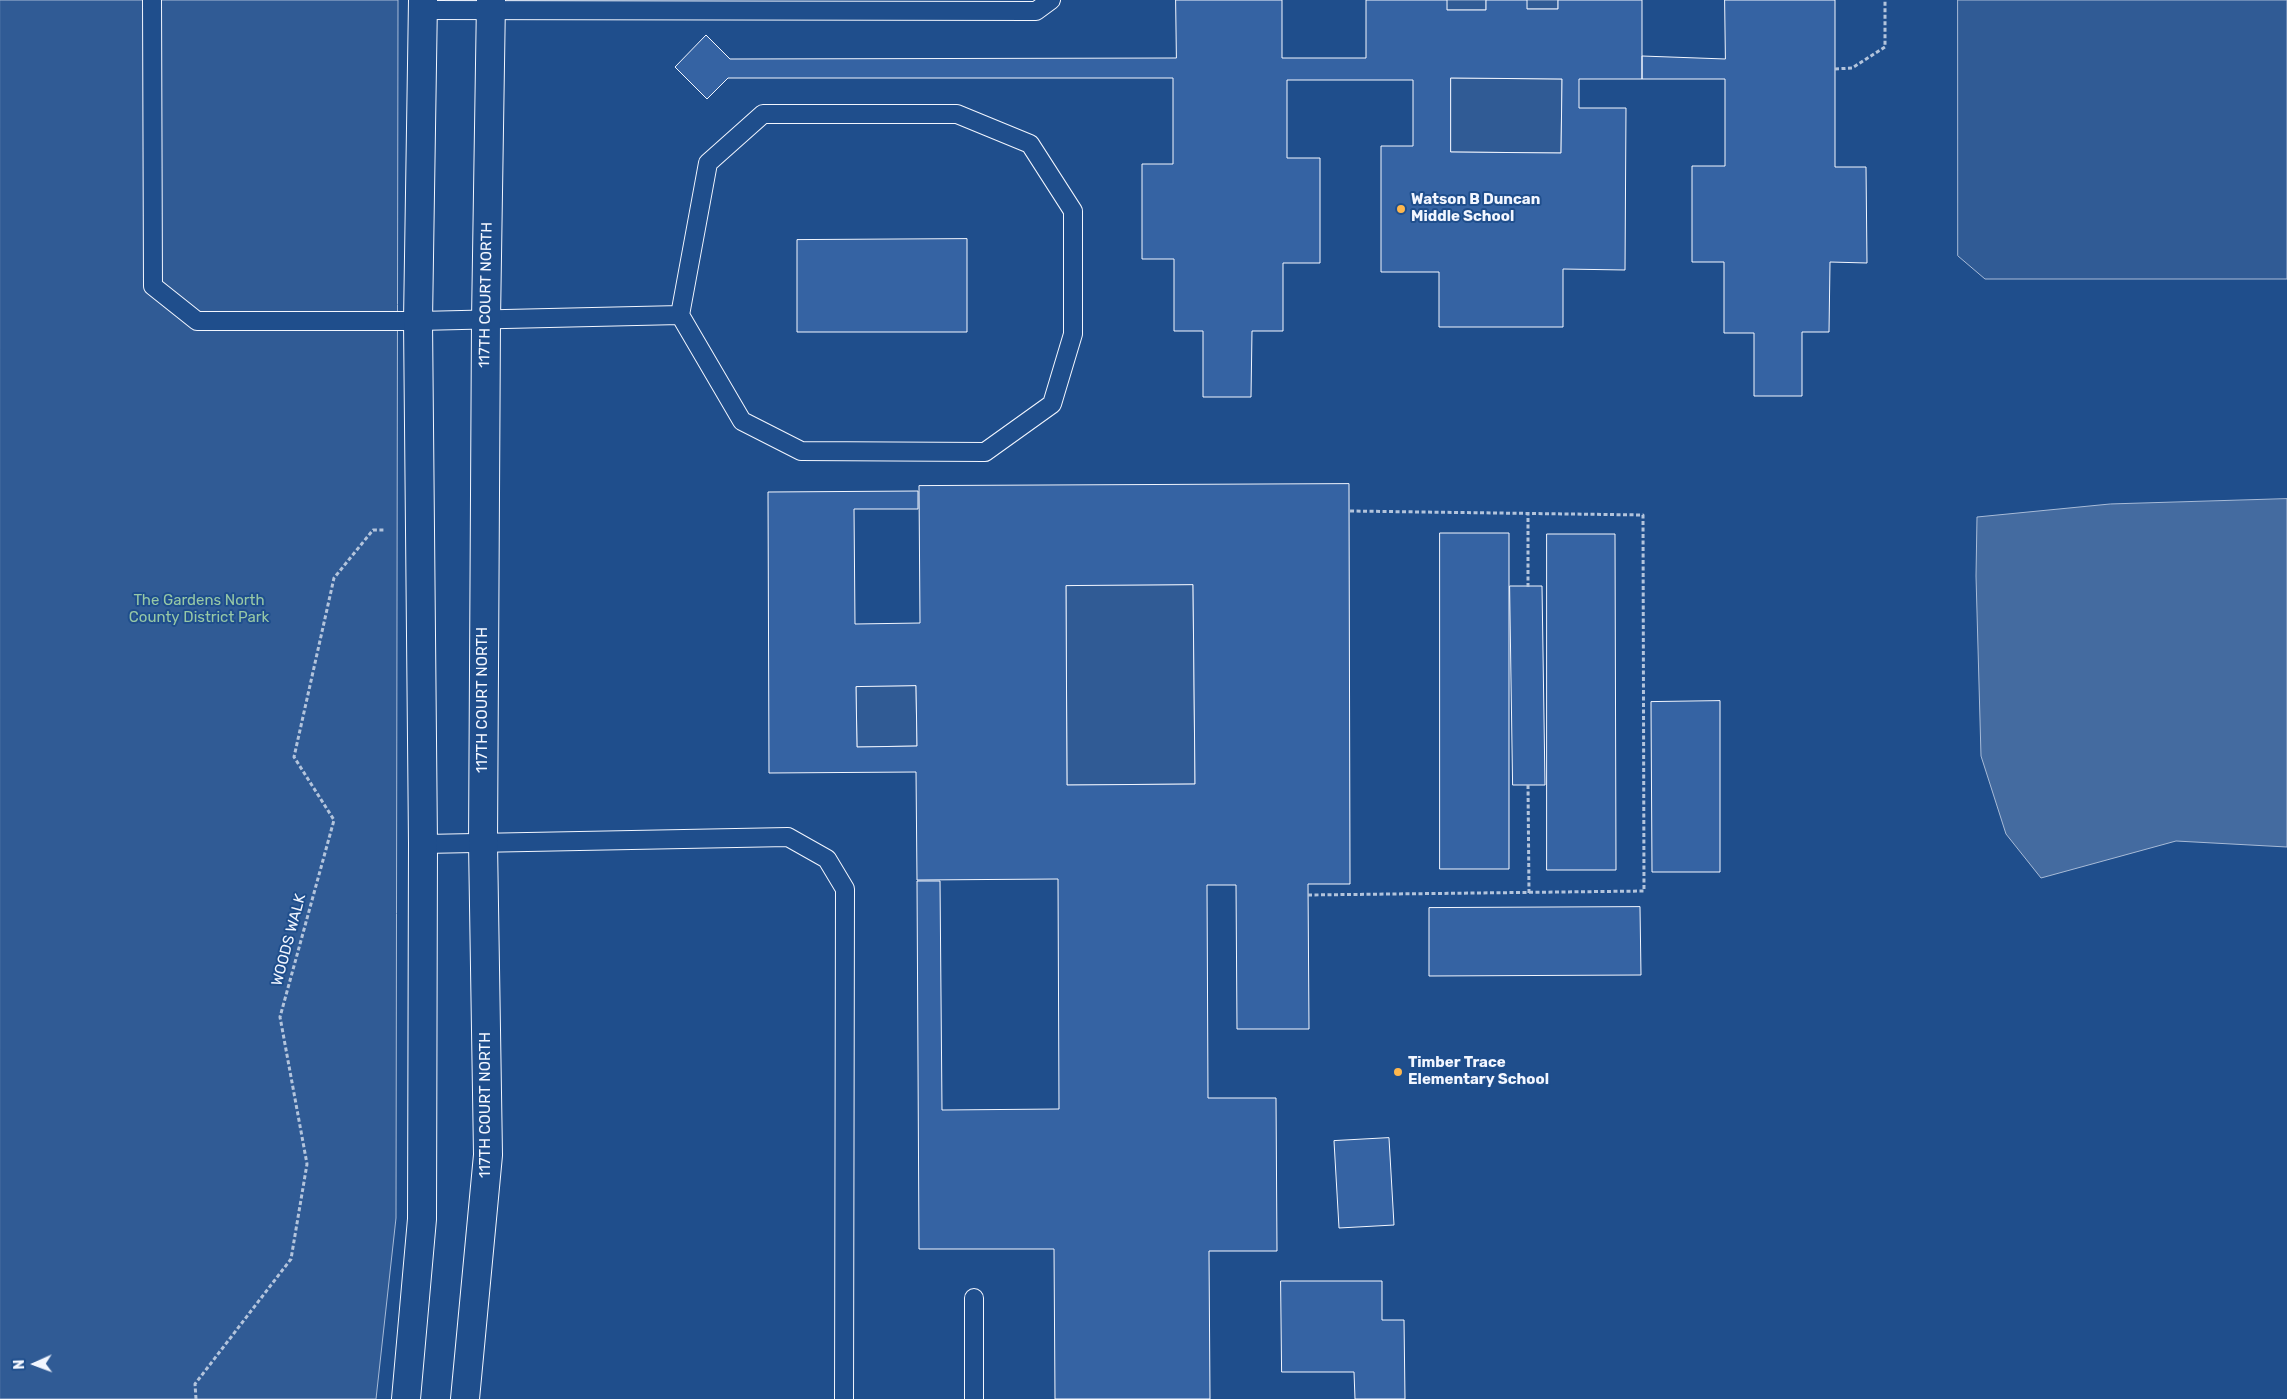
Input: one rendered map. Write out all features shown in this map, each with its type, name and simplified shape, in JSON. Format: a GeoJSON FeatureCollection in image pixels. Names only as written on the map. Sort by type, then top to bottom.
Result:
{"type":"FeatureCollection","features":[{"type":"Feature","properties":{"kind":"street"},"geometry":{"type":"LineString","coordinates":[[406,1399],[422,1219],[423,844],[418,322],[423,5]]}},
{"type":"Feature","properties":{"kind":"street","name":"117TH COURT NORTH"},"geometry":{"type":"LineString","coordinates":[[465,1399],[488,1155],[483,843],[486,320],[491,5]]}},
{"type":"Feature","properties":{"kind":"lane"},"geometry":{"type":"LineString","coordinates":[[152,0],[153,286],[197,321],[418,322],[680,315]]}},
{"type":"Feature","properties":{"kind":"lane"},"geometry":{"type":"LineString","coordinates":[[423,5],[836,5],[1036,11],[1051,0]]}},
{"type":"Feature","properties":{"kind":"lane"},"geometry":{"type":"LineString","coordinates":[[763,114],[957,114],[1030,144],[1073,212],[1073,334],[1052,404],[985,452],[801,451],[742,421],[680,315],[708,164],[763,114]]}},
{"type":"Feature","properties":{"kind":"lane"},"geometry":{"type":"LineString","coordinates":[[423,844],[788,837],[827,859],[845,889],[844,1399]]}},
{"type":"Feature","properties":{"kind":"lane"},"geometry":{"type":"LineString","coordinates":[[974,1298],[974,1399]]}},
{"type":"Feature","properties":{"kind":"path"},"geometry":{"type":"LineString","coordinates":[[1835,69],[1852,68],[1885,47],[1885,0]]}},
{"type":"Feature","properties":{"kind":"path"},"geometry":{"type":"LineString","coordinates":[[1308,895],[1644,891],[1643,515],[1349,512]]}},
{"type":"Feature","properties":{"kind":"path"},"geometry":{"type":"LineString","coordinates":[[1528,514],[1528,587]]}},
{"type":"Feature","properties":{"kind":"path","name":"WOODS WALK"},"geometry":{"type":"LineString","coordinates":[[196,1399],[195,1384],[291,1259],[307,1164],[280,1017],[334,820],[294,757],[334,578],[373,530],[421,531]]}},
{"type":"Feature","properties":{"kind":"path"},"geometry":{"type":"LineString","coordinates":[[1528,785],[1529,893]]}},
{"type":"Feature","properties":{"kind":"shaded area","name":"The Gardens North County District Park"},"geometry":{"type":"Polygon","coordinates":[[[0,0],[398,0],[396,1218],[376,1399],[0,1399],[0,0]]]}},
{"type":"Feature","properties":{"kind":"shaded area"},"geometry":{"type":"Polygon","coordinates":[[[1447,0],[1486,0],[1486,10],[1447,10],[1447,0]]]}},
{"type":"Feature","properties":{"kind":"shaded area"},"geometry":{"type":"Polygon","coordinates":[[[1527,0],[1558,0],[1558,9],[1527,9],[1527,0]]]}},
{"type":"Feature","properties":{"kind":"shaded area"},"geometry":{"type":"Polygon","coordinates":[[[1958,0],[2287,0],[2287,279],[1985,279],[1958,256],[1958,0]]]}},
{"type":"Feature","properties":{"kind":"shaded area"},"geometry":{"type":"Polygon","coordinates":[[[1451,78],[1562,79],[1561,153],[1451,152],[1451,78]]]}},
{"type":"Feature","properties":{"kind":"shaded area"},"geometry":{"type":"Polygon","coordinates":[[[2287,499],[2287,847],[2176,841],[2041,878],[2006,834],[1981,756],[1976,576],[1977,517],[2110,504],[2287,499]]]}},
{"type":"Feature","properties":{"kind":"shaded area"},"geometry":{"type":"Polygon","coordinates":[[[1193,585],[1195,784],[1067,785],[1066,586],[1193,585]]]}},
{"type":"Feature","properties":{"kind":"shaded area"},"geometry":{"type":"Polygon","coordinates":[[[916,686],[917,746],[857,747],[856,687],[916,686]]]}},
{"type":"Feature","properties":{"kind":"building"},"geometry":{"type":"Polygon","coordinates":[[[1176,0],[1282,0],[1282,58],[1366,58],[1366,0],[1447,0],[1447,10],[1486,10],[1486,0],[1527,0],[1527,9],[1558,9],[1558,0],[1642,0],[1642,79],[1579,79],[1579,108],[1626,108],[1625,270],[1563,269],[1563,327],[1439,327],[1439,272],[1381,272],[1381,146],[1413,146],[1413,80],[1287,80],[1287,158],[1320,158],[1320,263],[1283,263],[1283,331],[1252,331],[1251,397],[1203,397],[1203,331],[1174,331],[1174,259],[1142,259],[1142,164],[1173,164],[1173,78],[728,78],[707,99],[675,67],[706,35],[730,59],[1176,58],[1176,0]],[[1451,78],[1451,152],[1561,153],[1562,79],[1451,78]]]}},
{"type":"Feature","properties":{"kind":"building"},"geometry":{"type":"Polygon","coordinates":[[[1725,0],[1835,0],[1835,167],[1866,167],[1867,263],[1830,262],[1829,332],[1802,332],[1802,396],[1754,396],[1754,333],[1724,333],[1724,262],[1692,262],[1692,166],[1725,166],[1725,79],[1642,79],[1642,56],[1725,59],[1725,0]]]}},
{"type":"Feature","properties":{"kind":"building"},"geometry":{"type":"Polygon","coordinates":[[[967,239],[967,332],[797,332],[797,240],[967,239]]]}},
{"type":"Feature","properties":{"kind":"building"},"geometry":{"type":"Polygon","coordinates":[[[1349,484],[1350,884],[1308,884],[1309,1029],[1237,1029],[1236,885],[1207,885],[1208,1098],[1276,1098],[1277,1251],[1209,1251],[1210,1399],[1055,1399],[1054,1249],[919,1249],[917,881],[940,881],[942,1110],[1059,1109],[1058,879],[917,880],[916,772],[769,773],[768,492],[918,491],[918,509],[854,509],[855,624],[920,623],[919,486],[1349,484]],[[1193,585],[1066,586],[1067,785],[1195,784],[1193,585]],[[916,686],[856,687],[857,747],[917,746],[916,686]]]}},
{"type":"Feature","properties":{"kind":"building"},"geometry":{"type":"Polygon","coordinates":[[[1440,533],[1509,533],[1509,869],[1440,869],[1440,533]]]}},
{"type":"Feature","properties":{"kind":"building"},"geometry":{"type":"Polygon","coordinates":[[[1547,534],[1615,534],[1616,870],[1547,870],[1547,534]]]}},
{"type":"Feature","properties":{"kind":"building"},"geometry":{"type":"Polygon","coordinates":[[[1510,586],[1542,586],[1545,785],[1513,785],[1510,586]]]}},
{"type":"Feature","properties":{"kind":"building"},"geometry":{"type":"Polygon","coordinates":[[[1720,701],[1720,872],[1652,872],[1651,702],[1720,701]]]}},
{"type":"Feature","properties":{"kind":"building"},"geometry":{"type":"Polygon","coordinates":[[[1640,907],[1641,975],[1429,976],[1429,908],[1640,907]]]}},
{"type":"Feature","properties":{"kind":"building"},"geometry":{"type":"Polygon","coordinates":[[[1389,1138],[1394,1225],[1339,1228],[1334,1141],[1389,1138]]]}},
{"type":"Feature","properties":{"kind":"building"},"geometry":{"type":"Polygon","coordinates":[[[1281,1281],[1382,1281],[1382,1320],[1404,1320],[1405,1399],[1355,1399],[1354,1372],[1282,1372],[1281,1281]]]}},
{"type":"Feature","properties":{"kind":"place","name":"Watson B Duncan Middle School"},"geometry":{"type":"Point","coordinates":[1401,209]}},
{"type":"Feature","properties":{"kind":"place","name":"Timber Trace Elementary School"},"geometry":{"type":"Point","coordinates":[1398,1072]}}]}
